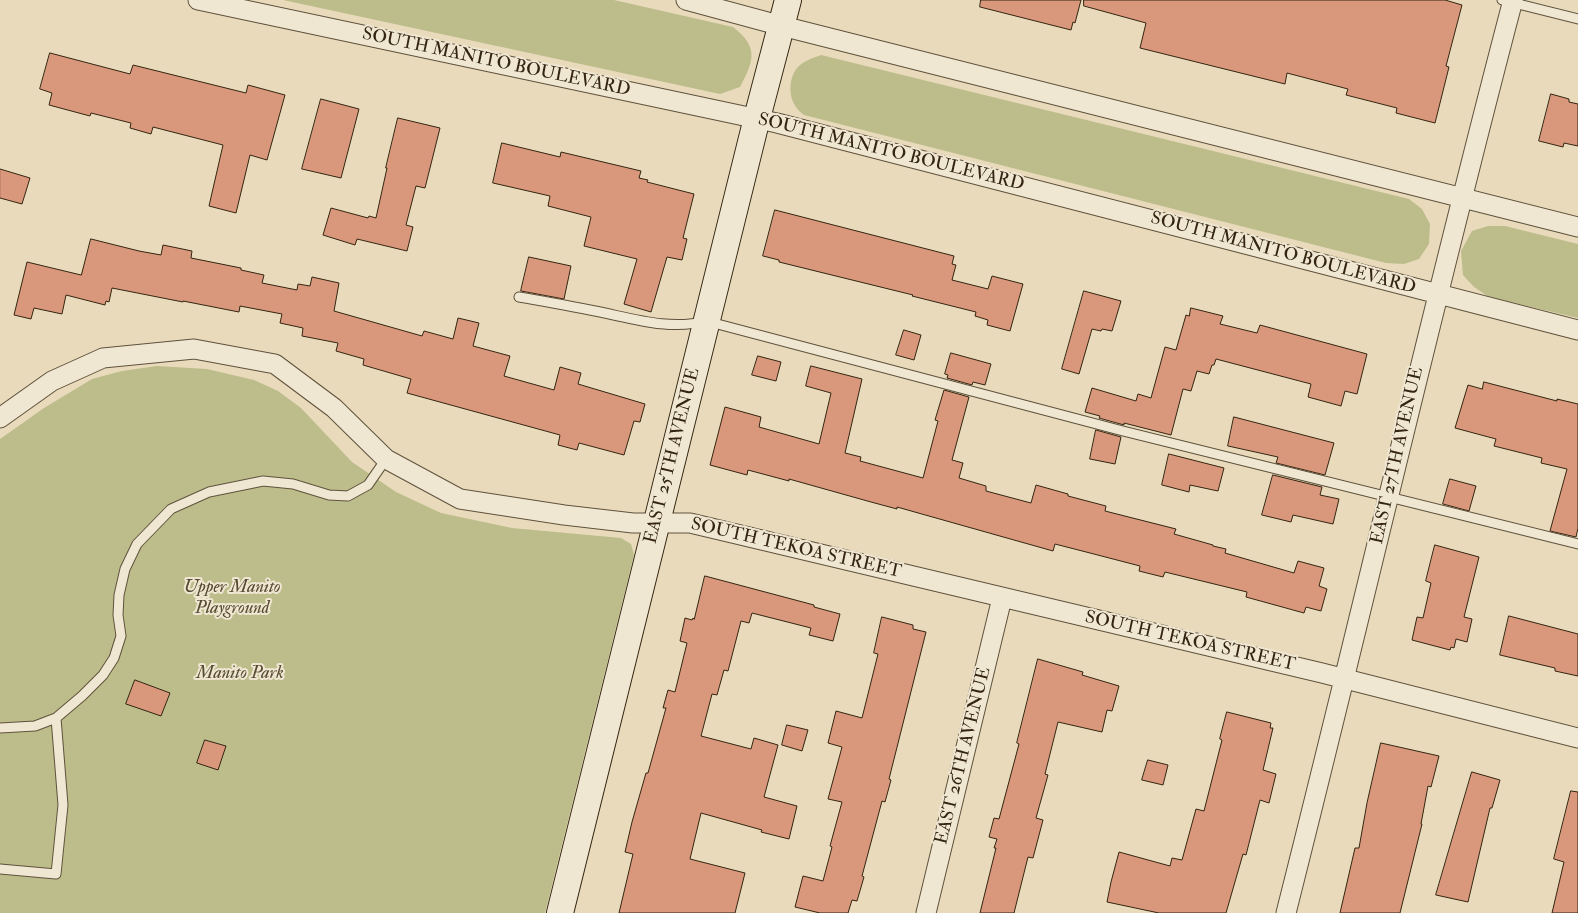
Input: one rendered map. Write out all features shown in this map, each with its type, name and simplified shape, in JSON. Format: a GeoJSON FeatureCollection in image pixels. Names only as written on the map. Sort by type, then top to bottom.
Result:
{"type":"FeatureCollection","features":[{"type":"Feature","properties":{"kind":"street","name":"SOUTH MANITO BOULEVARD"},"geometry":{"type":"LineString","coordinates":[[198,0],[757,118],[1578,330]]}},
{"type":"Feature","properties":{"kind":"street"},"geometry":{"type":"LineString","coordinates":[[686,0],[782,26],[1578,227]]}},
{"type":"Feature","properties":{"kind":"street","name":"EAST 25TH AVENUE"},"geometry":{"type":"LineString","coordinates":[[560,913],[706,321],[788,0]]}},
{"type":"Feature","properties":{"kind":"street","name":"EAST 27TH AVENUE"},"geometry":{"type":"LineString","coordinates":[[1286,913],[1345,679],[1509,1]]}},
{"type":"Feature","properties":{"kind":"street","name":"SOUTH TEKOA STREET"},"geometry":{"type":"LineString","coordinates":[[0,418],[52,381],[103,358],[194,349],[275,364],[334,408],[386,459],[460,499],[564,515],[633,523],[690,523],[1345,679],[1578,738]]}},
{"type":"Feature","properties":{"kind":"street","name":"EAST 26TH AVENUE"},"geometry":{"type":"LineString","coordinates":[[926,913],[1002,598]]}},
{"type":"Feature","properties":{"kind":"lane"},"geometry":{"type":"LineString","coordinates":[[1509,1],[1578,19]]}},
{"type":"Feature","properties":{"kind":"lane"},"geometry":{"type":"LineString","coordinates":[[519,297],[642,321],[682,326],[706,321],[1123,431],[1578,544]]}},
{"type":"Feature","properties":{"kind":"lane"},"geometry":{"type":"LineString","coordinates":[[0,728],[35,726],[56,718],[103,675],[114,658],[121,636],[118,615],[119,595],[124,569],[137,544],[171,509],[209,492],[263,481],[293,484],[329,495],[348,496],[368,485],[386,459]]}},
{"type":"Feature","properties":{"kind":"lane"},"geometry":{"type":"LineString","coordinates":[[0,869],[56,874],[63,805],[56,718]]}},
{"type":"Feature","properties":{"kind":"green space"},"geometry":{"type":"Polygon","coordinates":[[[283,0],[614,0],[733,27],[747,41],[752,55],[751,62],[740,87],[720,94],[283,0]]]}},
{"type":"Feature","properties":{"kind":"green space"},"geometry":{"type":"Polygon","coordinates":[[[821,55],[1409,199],[1422,209],[1430,224],[1429,244],[1419,259],[1404,264],[1386,263],[804,115],[793,103],[791,92],[792,77],[802,63],[821,55]]]}},
{"type":"Feature","properties":{"kind":"green space"},"geometry":{"type":"Polygon","coordinates":[[[1488,226],[1505,226],[1578,244],[1578,318],[1489,297],[1474,287],[1463,275],[1461,251],[1472,231],[1488,226]]]}},
{"type":"Feature","properties":{"kind":"green space","name":"Manito Park"},"geometry":{"type":"Polygon","coordinates":[[[157,366],[207,369],[254,380],[278,391],[301,408],[352,462],[396,492],[441,513],[512,528],[621,538],[631,544],[634,555],[545,913],[0,913],[0,439],[44,408],[92,379],[122,371],[157,366]]]}},
{"type":"Feature","properties":{"kind":"building"},"geometry":{"type":"Polygon","coordinates":[[[981,0],[1081,0],[1075,23],[1073,22],[1071,30],[980,7],[981,0]]]}},
{"type":"Feature","properties":{"kind":"building"},"geometry":{"type":"Polygon","coordinates":[[[1084,0],[1445,0],[1462,5],[1446,66],[1449,67],[1435,123],[1396,113],[1397,108],[1346,95],[1348,89],[1287,73],[1285,84],[1140,48],[1146,23],[1084,6],[1084,0]]]}},
{"type":"Feature","properties":{"kind":"building"},"geometry":{"type":"Polygon","coordinates":[[[50,53],[130,74],[133,65],[246,93],[248,85],[285,95],[267,160],[250,155],[236,213],[209,206],[223,145],[153,127],[151,134],[130,128],[131,123],[91,113],[90,116],[49,105],[52,93],[40,89],[50,53]]]}},
{"type":"Feature","properties":{"kind":"building"},"geometry":{"type":"Polygon","coordinates":[[[1551,94],[1569,99],[1569,102],[1578,104],[1578,146],[1564,143],[1563,147],[1539,141],[1551,94]]]}},
{"type":"Feature","properties":{"kind":"building"},"geometry":{"type":"Polygon","coordinates":[[[321,99],[359,109],[341,178],[302,169],[321,99]]]}},
{"type":"Feature","properties":{"kind":"building"},"geometry":{"type":"Polygon","coordinates":[[[398,118],[440,128],[425,188],[416,186],[406,225],[413,227],[407,251],[357,239],[355,245],[323,235],[331,208],[368,218],[369,216],[376,218],[398,118]]]}},
{"type":"Feature","properties":{"kind":"building"},"geometry":{"type":"Polygon","coordinates":[[[502,143],[560,157],[561,152],[641,171],[639,178],[648,180],[647,182],[694,194],[683,238],[687,239],[682,260],[667,257],[651,312],[624,304],[637,259],[584,246],[591,217],[548,206],[550,196],[493,183],[502,143]]]}},
{"type":"Feature","properties":{"kind":"building"},"geometry":{"type":"Polygon","coordinates":[[[0,169],[30,178],[22,204],[0,198],[0,169]]]}},
{"type":"Feature","properties":{"kind":"building"},"geometry":{"type":"Polygon","coordinates":[[[775,210],[954,256],[952,264],[956,265],[952,280],[988,289],[992,276],[1023,284],[1010,331],[987,325],[988,320],[975,316],[976,312],[779,262],[779,260],[763,256],[775,210]]]}},
{"type":"Feature","properties":{"kind":"building"},"geometry":{"type":"Polygon","coordinates":[[[91,239],[161,255],[163,245],[192,251],[191,258],[241,268],[241,270],[264,275],[262,283],[297,290],[298,284],[310,286],[312,277],[339,283],[334,311],[422,336],[424,331],[453,339],[458,318],[479,323],[473,346],[510,356],[504,376],[554,390],[560,367],[581,373],[578,384],[645,404],[640,422],[634,421],[624,455],[579,443],[577,450],[558,445],[560,435],[407,393],[411,379],[363,365],[364,359],[336,351],[338,343],[302,336],[303,328],[280,323],[282,314],[240,306],[239,312],[112,288],[109,302],[106,301],[105,305],[66,295],[62,314],[34,308],[31,319],[14,315],[27,262],[81,275],[91,239]]]}},
{"type":"Feature","properties":{"kind":"building"},"geometry":{"type":"Polygon","coordinates":[[[529,257],[571,266],[564,299],[521,291],[529,257]]]}},
{"type":"Feature","properties":{"kind":"building"},"geometry":{"type":"Polygon","coordinates":[[[1084,291],[1121,301],[1112,331],[1092,329],[1079,374],[1062,369],[1084,291]]]}},
{"type":"Feature","properties":{"kind":"building"},"geometry":{"type":"Polygon","coordinates":[[[1191,308],[1223,316],[1220,324],[1257,333],[1260,325],[1367,354],[1357,394],[1345,391],[1341,406],[1308,397],[1311,384],[1216,359],[1209,374],[1197,371],[1191,391],[1183,389],[1171,435],[1124,423],[1124,425],[1085,412],[1092,388],[1136,401],[1138,394],[1151,398],[1165,347],[1176,350],[1186,315],[1189,316],[1191,308]]]}},
{"type":"Feature","properties":{"kind":"building"},"geometry":{"type":"Polygon","coordinates":[[[904,330],[921,335],[914,360],[896,355],[904,330]]]}},
{"type":"Feature","properties":{"kind":"building"},"geometry":{"type":"Polygon","coordinates":[[[951,353],[991,364],[985,385],[973,382],[972,385],[947,378],[948,375],[945,374],[951,353]]]}},
{"type":"Feature","properties":{"kind":"building"},"geometry":{"type":"Polygon","coordinates":[[[758,356],[781,362],[776,381],[752,375],[758,356]]]}},
{"type":"Feature","properties":{"kind":"building"},"geometry":{"type":"Polygon","coordinates":[[[811,366],[862,379],[845,453],[861,457],[860,461],[923,478],[938,421],[935,420],[944,390],[969,397],[952,460],[963,463],[959,478],[986,486],[986,491],[1031,503],[1036,485],[1068,494],[1068,496],[1106,506],[1105,511],[1176,529],[1174,534],[1226,549],[1225,553],[1294,573],[1298,561],[1324,568],[1319,586],[1327,589],[1321,611],[1306,607],[1304,613],[1246,597],[1247,592],[1165,572],[1163,577],[1139,571],[1140,566],[1055,544],[1053,551],[789,479],[789,481],[748,470],[747,475],[710,465],[725,407],[761,417],[759,427],[819,444],[831,393],[806,386],[811,366]]]}},
{"type":"Feature","properties":{"kind":"building"},"geometry":{"type":"Polygon","coordinates":[[[1484,382],[1557,401],[1557,399],[1578,404],[1578,528],[1576,537],[1550,531],[1567,469],[1541,463],[1542,458],[1494,446],[1496,439],[1455,428],[1468,385],[1482,389],[1484,382]]]}},
{"type":"Feature","properties":{"kind":"building"},"geometry":{"type":"Polygon","coordinates":[[[1234,417],[1334,443],[1325,475],[1276,463],[1278,457],[1228,446],[1234,417]]]}},
{"type":"Feature","properties":{"kind":"building"},"geometry":{"type":"Polygon","coordinates":[[[1096,430],[1121,437],[1115,464],[1090,459],[1096,430]]]}},
{"type":"Feature","properties":{"kind":"building"},"geometry":{"type":"Polygon","coordinates":[[[1169,454],[1224,468],[1218,491],[1190,485],[1189,492],[1162,485],[1169,454]]]}},
{"type":"Feature","properties":{"kind":"building"},"geometry":{"type":"Polygon","coordinates":[[[1273,475],[1322,487],[1320,495],[1339,499],[1333,524],[1293,515],[1291,522],[1262,515],[1273,475]]]}},
{"type":"Feature","properties":{"kind":"building"},"geometry":{"type":"Polygon","coordinates":[[[1450,479],[1476,486],[1469,511],[1443,504],[1450,479]]]}},
{"type":"Feature","properties":{"kind":"building"},"geometry":{"type":"Polygon","coordinates":[[[1435,545],[1479,557],[1464,617],[1472,619],[1467,642],[1456,639],[1454,648],[1451,647],[1450,650],[1412,640],[1417,617],[1423,618],[1431,583],[1426,581],[1435,545]]]}},
{"type":"Feature","properties":{"kind":"building"},"geometry":{"type":"Polygon","coordinates":[[[705,576],[814,605],[814,607],[840,614],[833,641],[809,635],[811,628],[752,613],[749,623],[741,621],[728,671],[724,670],[717,695],[712,694],[701,736],[751,749],[754,738],[778,745],[764,797],[797,806],[789,839],[701,813],[690,859],[745,873],[735,913],[619,913],[633,854],[625,852],[632,822],[666,708],[663,708],[668,690],[675,692],[687,643],[680,641],[685,618],[694,619],[705,576]]]}},
{"type":"Feature","properties":{"kind":"building"},"geometry":{"type":"Polygon","coordinates":[[[1509,616],[1578,634],[1578,676],[1555,671],[1555,668],[1500,655],[1509,616]]]}},
{"type":"Feature","properties":{"kind":"building"},"geometry":{"type":"Polygon","coordinates":[[[882,617],[913,625],[913,629],[926,632],[889,779],[891,780],[885,802],[882,801],[857,901],[852,900],[848,913],[820,913],[795,907],[803,876],[823,881],[842,802],[828,799],[842,747],[828,743],[836,711],[862,718],[878,654],[874,653],[882,617]]]}},
{"type":"Feature","properties":{"kind":"building"},"geometry":{"type":"Polygon","coordinates":[[[1038,659],[1083,672],[1082,675],[1119,686],[1112,711],[1107,710],[1102,732],[1058,722],[1045,774],[1048,775],[1036,818],[1043,820],[1033,858],[1028,857],[1014,913],[980,913],[996,848],[994,848],[997,839],[989,837],[994,818],[999,819],[1019,744],[1017,743],[1038,659]]]}},
{"type":"Feature","properties":{"kind":"building"},"geometry":{"type":"Polygon","coordinates":[[[135,680],[170,693],[161,716],[126,704],[135,680]]]}},
{"type":"Feature","properties":{"kind":"building"},"geometry":{"type":"Polygon","coordinates":[[[1227,712],[1271,723],[1270,728],[1273,728],[1263,770],[1276,774],[1269,803],[1260,800],[1246,855],[1243,854],[1226,913],[1159,913],[1107,902],[1119,852],[1170,866],[1172,858],[1182,860],[1196,809],[1204,811],[1227,712]]]}},
{"type":"Feature","properties":{"kind":"building"},"geometry":{"type":"Polygon","coordinates":[[[787,725],[808,730],[802,751],[782,745],[787,725]]]}},
{"type":"Feature","properties":{"kind":"building"},"geometry":{"type":"Polygon","coordinates":[[[205,740],[226,746],[218,770],[197,763],[205,740]]]}},
{"type":"Feature","properties":{"kind":"building"},"geometry":{"type":"Polygon","coordinates":[[[1381,743],[1439,756],[1431,787],[1428,786],[1422,824],[1400,913],[1340,913],[1355,848],[1359,848],[1381,743]]]}},
{"type":"Feature","properties":{"kind":"building"},"geometry":{"type":"Polygon","coordinates":[[[1148,760],[1168,765],[1163,785],[1142,780],[1148,760]]]}},
{"type":"Feature","properties":{"kind":"building"},"geometry":{"type":"Polygon","coordinates":[[[1472,772],[1500,780],[1492,808],[1490,808],[1468,902],[1436,895],[1472,772]]]}},
{"type":"Feature","properties":{"kind":"building"},"geometry":{"type":"Polygon","coordinates":[[[1571,791],[1578,792],[1578,913],[1552,913],[1564,862],[1554,859],[1571,791]]]}},
{"type":"Feature","properties":{"kind":"park label","name":"Upper Manito Playground"},"geometry":{"type":"Point","coordinates":[232,598]}}]}
